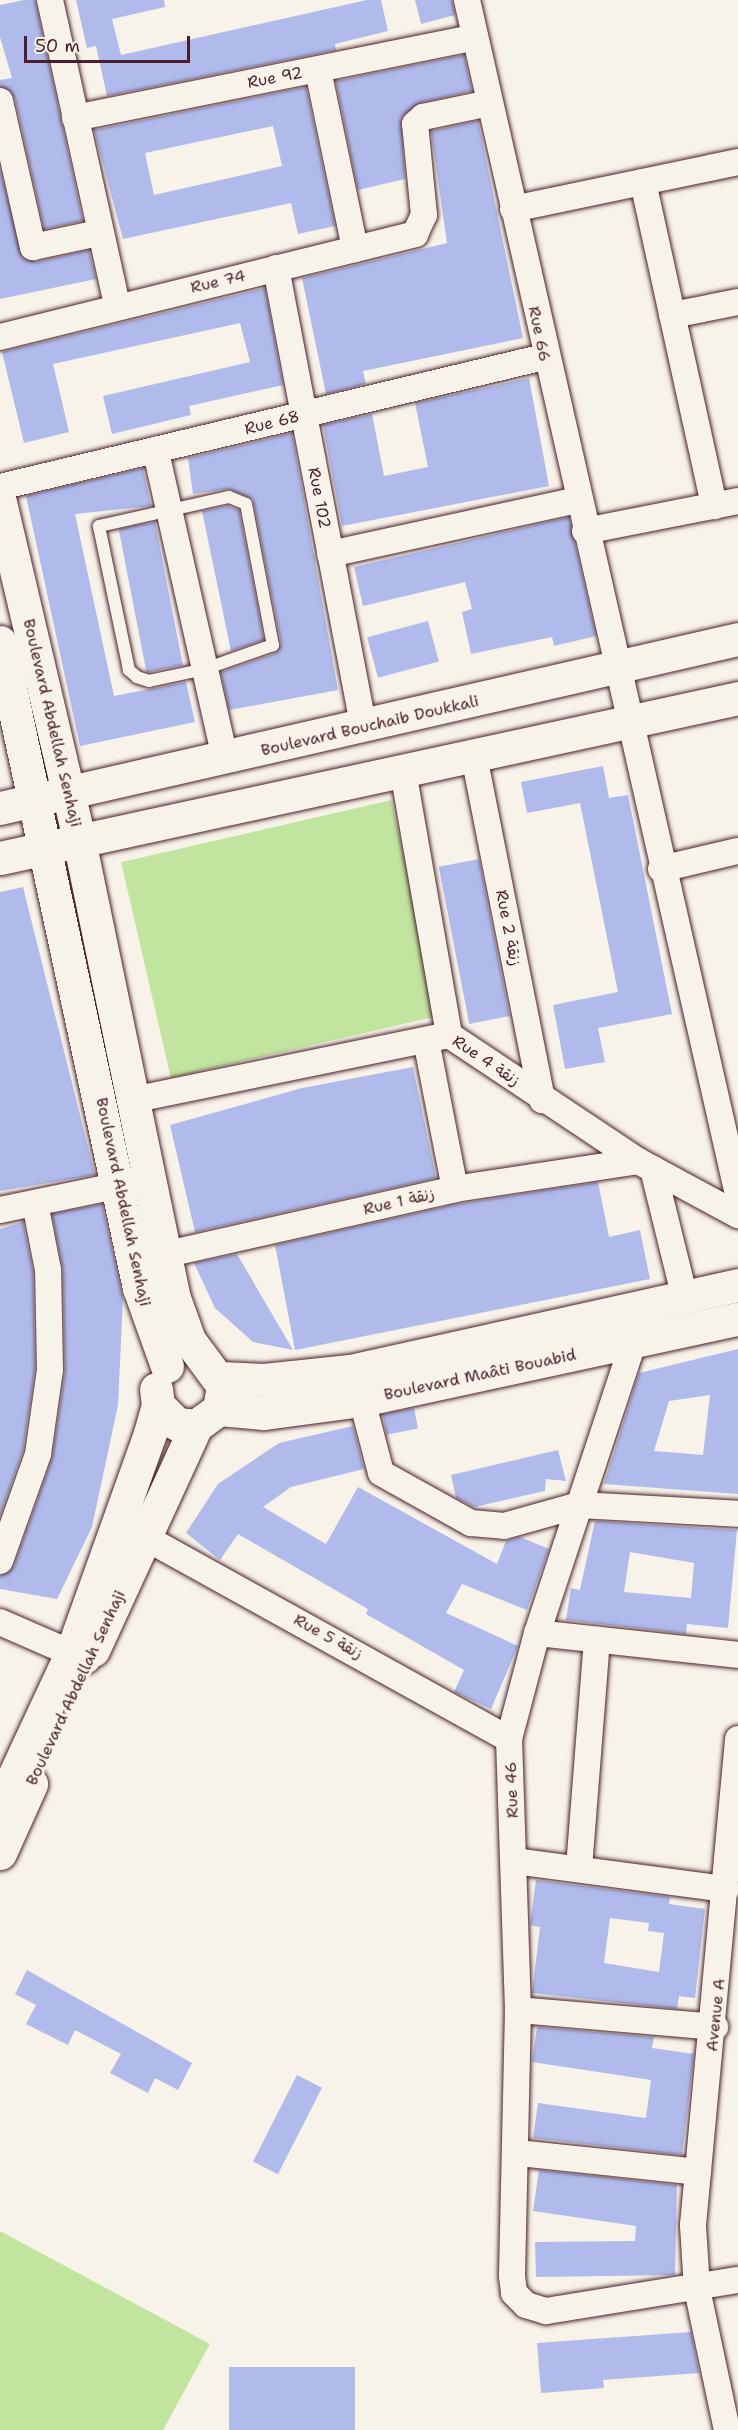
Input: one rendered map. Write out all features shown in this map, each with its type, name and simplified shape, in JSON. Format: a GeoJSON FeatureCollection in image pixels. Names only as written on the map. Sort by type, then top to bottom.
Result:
{"type":"FeatureCollection","features":[{"type":"Feature","properties":{"kind":"street"},"geometry":{"type":"LineString","coordinates":[[50,0],[99,233],[117,306]]}},
{"type":"Feature","properties":{"kind":"street","name":"Rue 66"},"geometry":{"type":"LineString","coordinates":[[466,0],[544,357],[738,1195]]}},
{"type":"Feature","properties":{"kind":"street","name":"Rue 92"},"geometry":{"type":"LineString","coordinates":[[75,118],[475,37]]}},
{"type":"Feature","properties":{"kind":"street"},"geometry":{"type":"LineString","coordinates":[[318,70],[355,249]]}},
{"type":"Feature","properties":{"kind":"street"},"geometry":{"type":"LineString","coordinates":[[0,101],[33,247],[99,233]]}},
{"type":"Feature","properties":{"kind":"street","name":"Rue 74"},"geometry":{"type":"LineString","coordinates":[[0,337],[117,306],[415,234],[424,215],[415,124],[423,117],[490,103]]}},
{"type":"Feature","properties":{"kind":"street"},"geometry":{"type":"LineString","coordinates":[[513,209],[738,162]]}},
{"type":"Feature","properties":{"kind":"street"},"geometry":{"type":"LineString","coordinates":[[585,531],[726,504],[672,315],[643,182]]}},
{"type":"Feature","properties":{"kind":"street","name":"Rue 102"},"geometry":{"type":"LineString","coordinates":[[276,268],[364,728]]}},
{"type":"Feature","properties":{"kind":"street"},"geometry":{"type":"LineString","coordinates":[[672,315],[738,302]]}},
{"type":"Feature","properties":{"kind":"street","name":"Rue 68"},"geometry":{"type":"LineString","coordinates":[[0,487],[156,452],[544,357]]}},
{"type":"Feature","properties":{"kind":"street"},"geometry":{"type":"LineString","coordinates":[[156,452],[225,759]]}},
{"type":"Feature","properties":{"kind":"street"},"geometry":{"type":"LineString","coordinates":[[330,554],[578,500]]}},
{"type":"Feature","properties":{"kind":"street","name":"Boulevard Abdellah Senhaji"},"geometry":{"type":"LineString","coordinates":[[0,502],[15,631],[69,794],[132,1100],[139,1288],[167,1366],[156,1384],[158,1405],[79,1657],[0,1853]]}},
{"type":"Feature","properties":{"kind":"street","name":"Boulevard Bouchaib Doukkali"},"geometry":{"type":"LineString","coordinates":[[0,808],[364,728],[738,639]]}},
{"type":"Feature","properties":{"kind":"street","name":"Boulevard Abdellah Senhaji"},"geometry":{"type":"LineString","coordinates":[[0,642],[47,848],[134,1182],[163,1255],[209,1399],[146,1538],[79,1657],[0,1806]]}},
{"type":"Feature","properties":{"kind":"street"},"geometry":{"type":"LineString","coordinates":[[0,858],[738,698]]}},
{"type":"Feature","properties":{"kind":"street","name":"Rue 2 زنقة"},"geometry":{"type":"LineString","coordinates":[[474,756],[542,1100]]}},
{"type":"Feature","properties":{"kind":"street"},"geometry":{"type":"LineString","coordinates":[[403,771],[438,1038],[455,1190]]}},
{"type":"Feature","properties":{"kind":"street"},"geometry":{"type":"LineString","coordinates":[[661,869],[738,851]]}},
{"type":"Feature","properties":{"kind":"street","name":"Rue 4 زنقة"},"geometry":{"type":"LineString","coordinates":[[132,1100],[438,1038],[645,1165],[738,1215]]}},
{"type":"Feature","properties":{"kind":"street"},"geometry":{"type":"LineString","coordinates":[[645,1165],[685,1298]]}},
{"type":"Feature","properties":{"kind":"street","name":"Rue 1 زنقة"},"geometry":{"type":"LineString","coordinates":[[163,1255],[455,1190],[645,1165]]}},
{"type":"Feature","properties":{"kind":"street"},"geometry":{"type":"LineString","coordinates":[[0,1210],[134,1182]]}},
{"type":"Feature","properties":{"kind":"street"},"geometry":{"type":"LineString","coordinates":[[0,1561],[38,1454],[50,1370],[48,1270],[35,1203]]}},
{"type":"Feature","properties":{"kind":"street","name":"Boulevard Maâti Bouabid"},"geometry":{"type":"LineString","coordinates":[[158,1405],[171,1420],[209,1399],[275,1380],[350,1371],[644,1308],[738,1285]]}},
{"type":"Feature","properties":{"kind":"street","name":"Rue 46"},"geometry":{"type":"LineString","coordinates":[[644,1308],[537,1634],[509,1739],[515,1861],[518,2010],[518,2154],[514,2292],[526,2305],[546,2311],[697,2289]]}},
{"type":"Feature","properties":{"kind":"street","name":"Boulevard Maâti Bouabid"},"geometry":{"type":"LineString","coordinates":[[167,1366],[184,1359],[209,1399],[264,1413],[362,1400],[738,1319]]}},
{"type":"Feature","properties":{"kind":"street"},"geometry":{"type":"LineString","coordinates":[[362,1400],[381,1473],[471,1523],[504,1526],[579,1505],[738,1514]]}},
{"type":"Feature","properties":{"kind":"street","name":"Rue 5 زنقة"},"geometry":{"type":"LineString","coordinates":[[146,1538],[509,1739]]}},
{"type":"Feature","properties":{"kind":"street"},"geometry":{"type":"LineString","coordinates":[[0,1622],[79,1657]]}},
{"type":"Feature","properties":{"kind":"street"},"geometry":{"type":"LineString","coordinates":[[537,1634],[738,1655]]}},
{"type":"Feature","properties":{"kind":"street"},"geometry":{"type":"LineString","coordinates":[[579,1868],[597,1640]]}},
{"type":"Feature","properties":{"kind":"street","name":"Avenue A"},"geometry":{"type":"LineString","coordinates":[[727,2430],[697,2289],[693,2225],[715,2028],[729,1972],[726,1889],[738,1739]]}},
{"type":"Feature","properties":{"kind":"street"},"geometry":{"type":"LineString","coordinates":[[515,1861],[726,1889]]}},
{"type":"Feature","properties":{"kind":"street"},"geometry":{"type":"LineString","coordinates":[[518,2010],[715,2028]]}},
{"type":"Feature","properties":{"kind":"street"},"geometry":{"type":"LineString","coordinates":[[518,2154],[698,2172]]}},
{"type":"Feature","properties":{"kind":"street"},"geometry":{"type":"LineString","coordinates":[[697,2289],[738,2280]]}},
{"type":"Feature","properties":{"kind":"lane"},"geometry":{"type":"LineString","coordinates":[[229,497],[246,504],[273,645],[205,669],[149,681],[129,670],[99,526],[168,506],[229,497]]}},
{"type":"Feature","properties":{"kind":"green space"},"geometry":{"type":"Polygon","coordinates":[[[391,800],[441,1015],[171,1078],[121,862],[391,800]]]}},
{"type":"Feature","properties":{"kind":"green space"},"geometry":{"type":"Polygon","coordinates":[[[0,2231],[210,2344],[163,2430],[0,2430],[0,2231]]]}},
{"type":"Feature","properties":{"kind":"building"},"geometry":{"type":"Polygon","coordinates":[[[35,0],[83,221],[44,229],[15,98],[0,86],[0,80],[12,78],[0,37],[0,5],[35,0]]]}},
{"type":"Feature","properties":{"kind":"building"},"geometry":{"type":"Polygon","coordinates":[[[76,0],[164,0],[165,7],[112,19],[121,55],[367,0],[381,0],[388,31],[335,44],[336,50],[107,96],[96,46],[87,48],[76,0]]]}},
{"type":"Feature","properties":{"kind":"building"},"geometry":{"type":"Polygon","coordinates":[[[415,0],[452,0],[455,15],[421,24],[415,0]]]}},
{"type":"Feature","properties":{"kind":"building"},"geometry":{"type":"Polygon","coordinates":[[[464,55],[472,91],[419,103],[401,118],[405,179],[358,190],[336,81],[464,55]]]}},
{"type":"Feature","properties":{"kind":"building"},"geometry":{"type":"Polygon","coordinates":[[[306,87],[335,226],[298,234],[291,203],[123,239],[94,130],[306,87]],[[273,126],[145,153],[154,195],[282,166],[273,126]]]}},
{"type":"Feature","properties":{"kind":"building"},"geometry":{"type":"Polygon","coordinates":[[[478,121],[523,338],[363,371],[366,384],[326,394],[302,278],[447,243],[431,131],[478,121]]]}},
{"type":"Feature","properties":{"kind":"building"},"geometry":{"type":"Polygon","coordinates":[[[0,169],[22,257],[36,262],[89,250],[96,279],[0,299],[0,169]]]}},
{"type":"Feature","properties":{"kind":"building"},"geometry":{"type":"Polygon","coordinates":[[[265,288],[283,385],[189,406],[191,415],[112,434],[103,396],[250,362],[240,323],[53,364],[69,432],[24,443],[2,352],[265,288]]]}},
{"type":"Feature","properties":{"kind":"building"},"geometry":{"type":"Polygon","coordinates":[[[529,378],[549,486],[342,526],[323,425],[372,414],[384,476],[428,467],[415,403],[529,378]]]}},
{"type":"Feature","properties":{"kind":"building"},"geometry":{"type":"Polygon","coordinates":[[[292,433],[338,690],[229,710],[221,672],[276,653],[281,643],[253,499],[228,489],[193,494],[188,458],[292,433]]]}},
{"type":"Feature","properties":{"kind":"building"},"geometry":{"type":"Polygon","coordinates":[[[143,468],[151,506],[75,514],[114,696],[186,682],[195,722],[80,746],[26,496],[143,468]]]}},
{"type":"Feature","properties":{"kind":"building"},"geometry":{"type":"Polygon","coordinates":[[[228,506],[239,510],[264,640],[231,651],[202,511],[228,506]]]}},
{"type":"Feature","properties":{"kind":"building"},"geometry":{"type":"Polygon","coordinates":[[[569,517],[596,636],[554,646],[552,637],[471,654],[462,612],[472,609],[465,582],[363,606],[354,567],[569,517]]]}},
{"type":"Feature","properties":{"kind":"building"},"geometry":{"type":"Polygon","coordinates":[[[155,522],[183,665],[147,672],[119,529],[155,522]]]}},
{"type":"Feature","properties":{"kind":"building"},"geometry":{"type":"Polygon","coordinates":[[[428,621],[439,662],[378,678],[367,637],[428,621]]]}},
{"type":"Feature","properties":{"kind":"building"},"geometry":{"type":"Polygon","coordinates":[[[603,766],[609,798],[628,795],[672,1014],[598,1028],[605,1062],[565,1069],[553,1005],[618,992],[580,803],[527,813],[521,782],[603,766]]]}},
{"type":"Feature","properties":{"kind":"building"},"geometry":{"type":"Polygon","coordinates":[[[479,859],[510,1016],[469,1024],[439,867],[479,859]]]}},
{"type":"Feature","properties":{"kind":"building"},"geometry":{"type":"Polygon","coordinates":[[[23,887],[95,1175],[0,1191],[0,892],[23,887]]]}},
{"type":"Feature","properties":{"kind":"building"},"geometry":{"type":"Polygon","coordinates":[[[413,1067],[436,1178],[195,1232],[170,1125],[302,1088],[413,1067]]]}},
{"type":"Feature","properties":{"kind":"building"},"geometry":{"type":"Polygon","coordinates":[[[598,1182],[609,1237],[640,1230],[650,1279],[295,1350],[275,1245],[458,1204],[598,1182]]]}},
{"type":"Feature","properties":{"kind":"building"},"geometry":{"type":"Polygon","coordinates":[[[102,1204],[123,1299],[118,1405],[92,1527],[57,1599],[0,1589],[0,1576],[14,1566],[52,1459],[65,1372],[63,1270],[52,1214],[102,1204]]]}},
{"type":"Feature","properties":{"kind":"building"},"geometry":{"type":"Polygon","coordinates":[[[23,1222],[33,1272],[35,1369],[23,1450],[0,1516],[0,1229],[23,1222]]]}},
{"type":"Feature","properties":{"kind":"building"},"geometry":{"type":"Polygon","coordinates":[[[237,1254],[293,1350],[253,1342],[215,1308],[194,1263],[237,1254]]]}},
{"type":"Feature","properties":{"kind":"building"},"geometry":{"type":"Polygon","coordinates":[[[738,1349],[738,1494],[604,1484],[639,1373],[738,1349]],[[710,1395],[669,1401],[654,1451],[703,1455],[710,1395]]]}},
{"type":"Feature","properties":{"kind":"building"},"geometry":{"type":"Polygon","coordinates":[[[414,1408],[418,1429],[387,1435],[383,1414],[414,1408]]]}},
{"type":"Feature","properties":{"kind":"building"},"geometry":{"type":"Polygon","coordinates":[[[353,1426],[364,1469],[291,1487],[263,1507],[326,1544],[358,1487],[497,1564],[506,1541],[520,1537],[549,1549],[527,1610],[462,1584],[446,1613],[518,1646],[491,1709],[454,1692],[464,1670],[366,1614],[368,1609],[238,1534],[220,1560],[186,1533],[218,1484],[279,1443],[353,1426]]]}},
{"type":"Feature","properties":{"kind":"building"},"geometry":{"type":"Polygon","coordinates":[[[558,1450],[566,1481],[546,1479],[545,1491],[474,1507],[456,1498],[451,1475],[558,1450]]]}},
{"type":"Feature","properties":{"kind":"building"},"geometry":{"type":"Polygon","coordinates":[[[595,1521],[737,1530],[728,1628],[687,1624],[686,1634],[566,1620],[571,1588],[580,1590],[595,1521]],[[630,1552],[624,1592],[691,1598],[694,1563],[630,1552]]]}},
{"type":"Feature","properties":{"kind":"building"},"geometry":{"type":"Polygon","coordinates":[[[536,1880],[670,1897],[669,1904],[705,1909],[695,1998],[679,1996],[677,2009],[532,1993],[540,1927],[530,1925],[536,1880]],[[610,1918],[604,1963],[659,1972],[664,1933],[648,1931],[649,1923],[610,1918]]]}},
{"type":"Feature","properties":{"kind":"building"},"geometry":{"type":"Polygon","coordinates":[[[27,1970],[192,2063],[178,2090],[155,2078],[148,2093],[110,2073],[121,2054],[75,2030],[68,2045],[26,2024],[36,2005],[15,1994],[27,1970]]]}},
{"type":"Feature","properties":{"kind":"building"},"geometry":{"type":"Polygon","coordinates":[[[537,2027],[654,2037],[652,2048],[694,2054],[682,2155],[533,2138],[538,2103],[646,2118],[651,2080],[532,2062],[537,2027]]]}},
{"type":"Feature","properties":{"kind":"building"},"geometry":{"type":"Polygon","coordinates":[[[297,2075],[322,2088],[278,2174],[253,2161],[297,2075]]]}},
{"type":"Feature","properties":{"kind":"building"},"geometry":{"type":"Polygon","coordinates":[[[539,2170],[677,2185],[675,2275],[536,2277],[535,2242],[635,2241],[636,2226],[533,2211],[539,2170]]]}},
{"type":"Feature","properties":{"kind":"building"},"geometry":{"type":"Polygon","coordinates":[[[691,2332],[699,2373],[603,2380],[604,2388],[541,2393],[537,2343],[691,2332]]]}},
{"type":"Feature","properties":{"kind":"building"},"geometry":{"type":"Polygon","coordinates":[[[229,2367],[355,2367],[355,2430],[229,2430],[229,2367]]]}}]}
